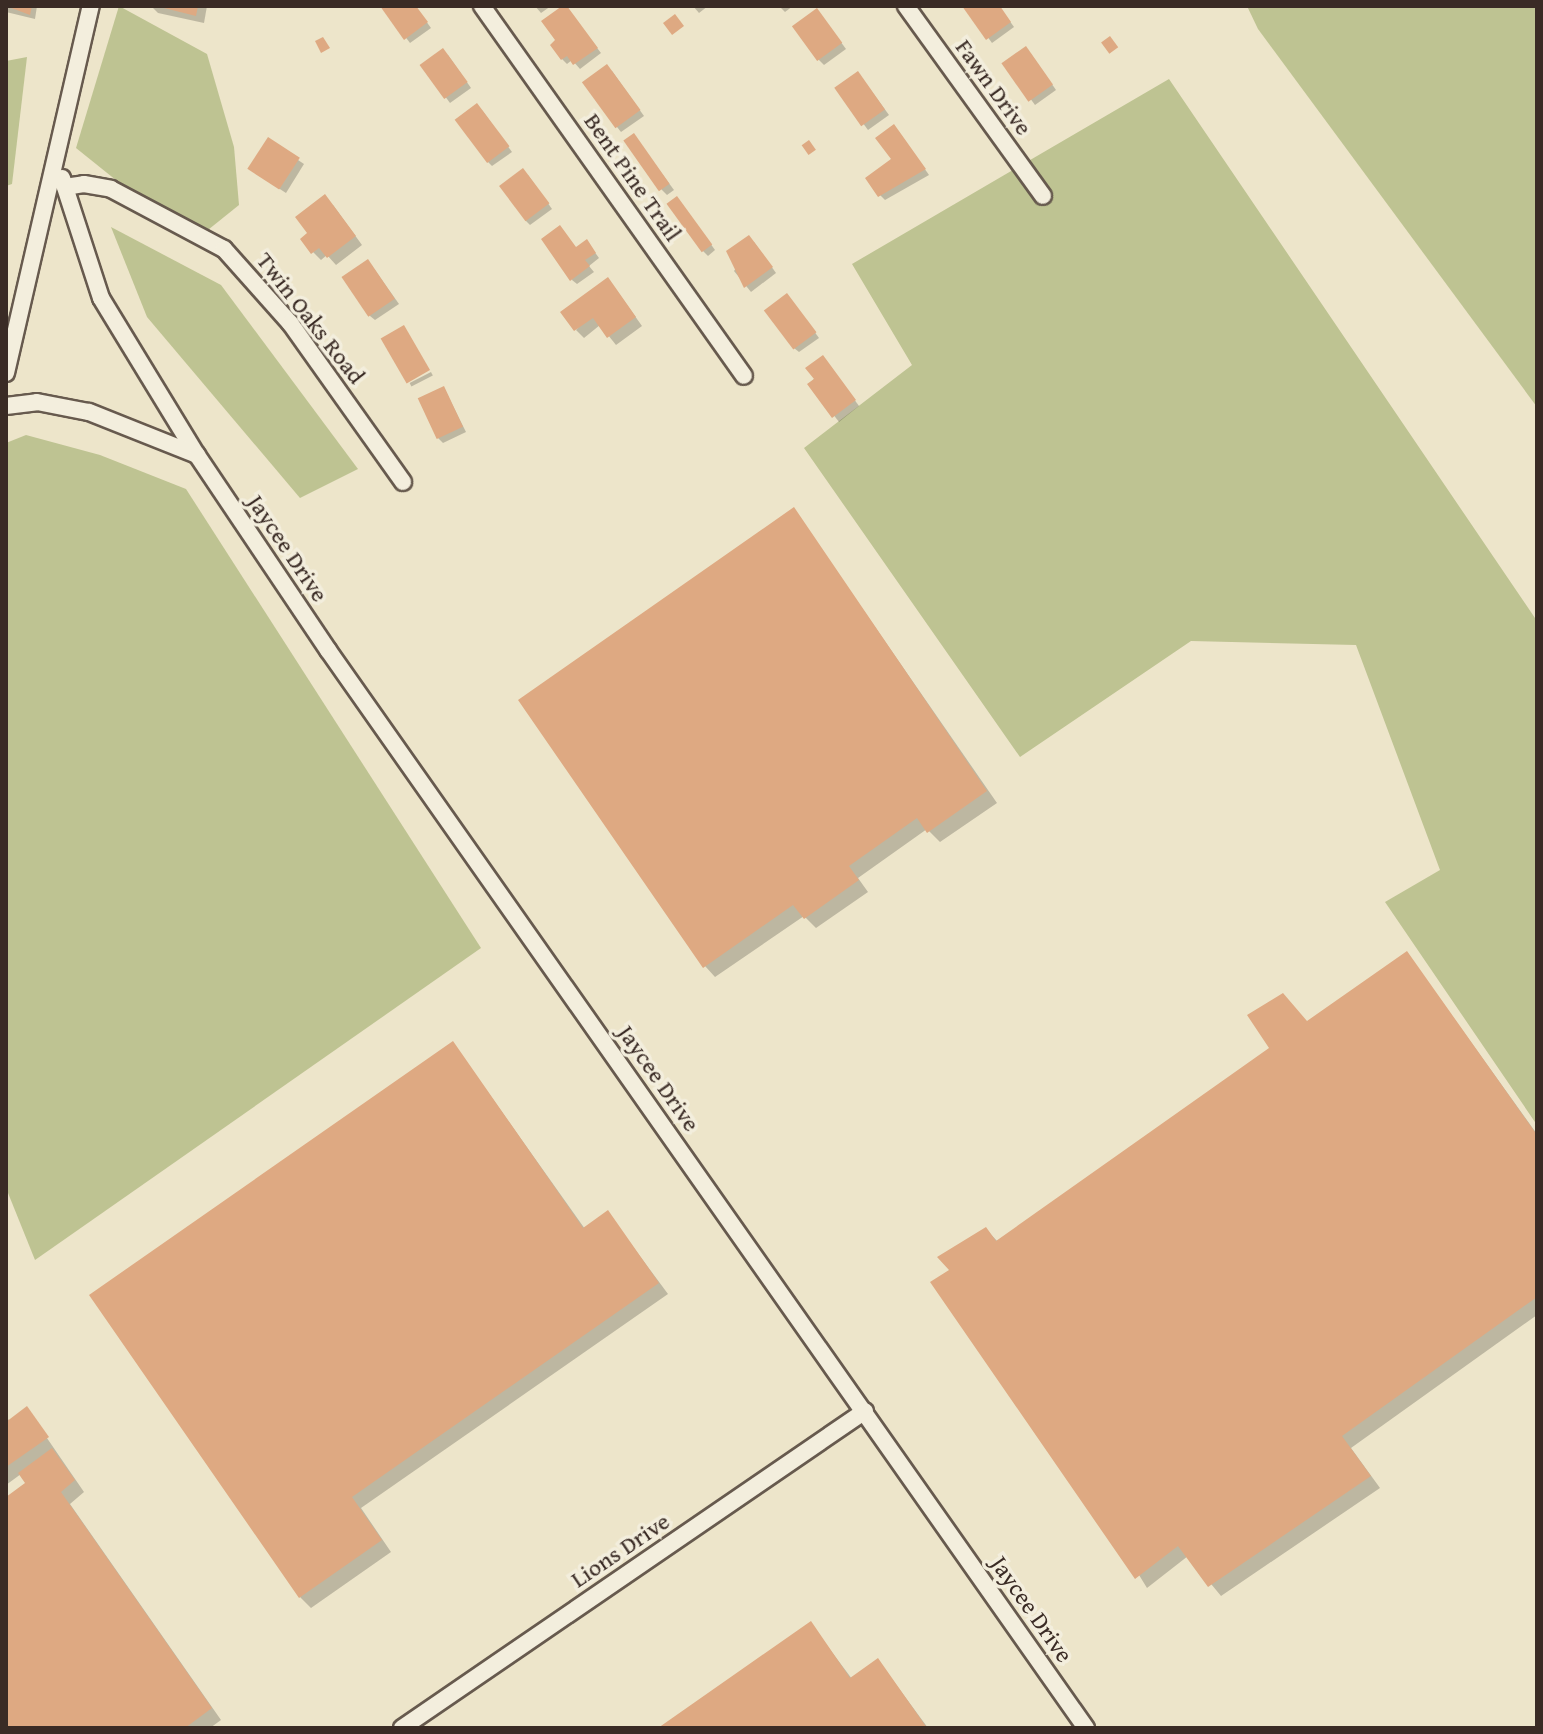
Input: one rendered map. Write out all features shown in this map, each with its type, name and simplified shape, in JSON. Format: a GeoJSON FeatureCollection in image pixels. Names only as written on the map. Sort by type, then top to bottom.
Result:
{"type":"FeatureCollection","features":[{"type":"Feature","properties":{"kind":"street"},"geometry":{"type":"LineString","coordinates":[[6,373],[91,6]]}},
{"type":"Feature","properties":{"kind":"street","name":"Bent Pine Trail"},"geometry":{"type":"LineString","coordinates":[[482,6],[744,376]]}},
{"type":"Feature","properties":{"kind":"street","name":"Fawn Drive"},"geometry":{"type":"LineString","coordinates":[[906,6],[1043,196]]}},
{"type":"Feature","properties":{"kind":"street","name":"Jaycee Drive"},"geometry":{"type":"LineString","coordinates":[[55,157],[101,298],[197,455],[328,650],[1086,1728]]}},
{"type":"Feature","properties":{"kind":"street","name":"Twin Oaks Road"},"geometry":{"type":"LineString","coordinates":[[65,187],[84,184],[111,189],[224,249],[290,323],[403,482]]}},
{"type":"Feature","properties":{"kind":"street"},"geometry":{"type":"LineString","coordinates":[[7,402],[37,402],[89,412],[197,455]]}},
{"type":"Feature","properties":{"kind":"street","name":"Lions Drive"},"geometry":{"type":"LineString","coordinates":[[402,1728],[865,1411]]}},
{"type":"Feature","properties":{"kind":"green space"},"geometry":{"type":"Polygon","coordinates":[[[119,6],[207,54],[234,147],[239,205],[193,242],[76,148],[119,6]]]}},
{"type":"Feature","properties":{"kind":"green space"},"geometry":{"type":"Polygon","coordinates":[[[1247,6],[1537,6],[1537,407],[1258,29],[1247,6]]]}},
{"type":"Feature","properties":{"kind":"green space"},"geometry":{"type":"Polygon","coordinates":[[[27,57],[12,184],[6,186],[6,61],[27,57]]]}},
{"type":"Feature","properties":{"kind":"green space"},"geometry":{"type":"Polygon","coordinates":[[[1169,79],[1537,621],[1537,1125],[1385,902],[1440,870],[1356,645],[1191,641],[1020,757],[804,448],[912,365],[852,264],[1169,79]]]}},
{"type":"Feature","properties":{"kind":"green space"},"geometry":{"type":"Polygon","coordinates":[[[111,227],[221,285],[358,469],[300,498],[147,317],[111,227]]]}},
{"type":"Feature","properties":{"kind":"green space"},"geometry":{"type":"Polygon","coordinates":[[[26,435],[100,455],[186,489],[481,948],[35,1260],[6,1188],[6,443],[26,435]]]}},
{"type":"Feature","properties":{"kind":"building"},"geometry":{"type":"Polygon","coordinates":[[[6,6],[32,6],[30,15],[6,6]]]}},
{"type":"Feature","properties":{"kind":"building"},"geometry":{"type":"Polygon","coordinates":[[[156,6],[198,6],[196,16],[156,6]]]}},
{"type":"Feature","properties":{"kind":"building"},"geometry":{"type":"Polygon","coordinates":[[[380,6],[416,6],[428,22],[404,40],[380,6]]]}},
{"type":"Feature","properties":{"kind":"building"},"geometry":{"type":"Polygon","coordinates":[[[562,6],[567,6],[598,48],[573,65],[567,56],[561,60],[550,45],[555,40],[541,21],[562,6]]]}},
{"type":"Feature","properties":{"kind":"building"},"geometry":{"type":"Polygon","coordinates":[[[962,6],[1000,6],[1011,22],[986,40],[962,6]]]}},
{"type":"Feature","properties":{"kind":"building"},"geometry":{"type":"Polygon","coordinates":[[[817,8],[842,43],[817,61],[792,26],[817,8]]]}},
{"type":"Feature","properties":{"kind":"building"},"geometry":{"type":"Polygon","coordinates":[[[675,14],[684,26],[672,35],[663,23],[675,14]]]}},
{"type":"Feature","properties":{"kind":"building"},"geometry":{"type":"Polygon","coordinates":[[[1110,36],[1118,47],[1109,54],[1101,42],[1110,36]]]}},
{"type":"Feature","properties":{"kind":"building"},"geometry":{"type":"Polygon","coordinates":[[[323,37],[330,48],[321,53],[315,41],[323,37]]]}},
{"type":"Feature","properties":{"kind":"building"},"geometry":{"type":"Polygon","coordinates":[[[1026,46],[1053,85],[1028,102],[1001,63],[1026,46]]]}},
{"type":"Feature","properties":{"kind":"building"},"geometry":{"type":"Polygon","coordinates":[[[443,48],[468,82],[444,99],[420,65],[443,48]]]}},
{"type":"Feature","properties":{"kind":"building"},"geometry":{"type":"Polygon","coordinates":[[[607,64],[641,110],[615,128],[582,82],[607,64]]]}},
{"type":"Feature","properties":{"kind":"building"},"geometry":{"type":"Polygon","coordinates":[[[858,71],[885,110],[861,126],[834,88],[858,71]]]}},
{"type":"Feature","properties":{"kind":"building"},"geometry":{"type":"Polygon","coordinates":[[[477,103],[509,146],[487,163],[455,120],[477,103]]]}},
{"type":"Feature","properties":{"kind":"building"},"geometry":{"type":"Polygon","coordinates":[[[894,124],[926,169],[878,197],[865,178],[891,159],[875,138],[894,124]]]}},
{"type":"Feature","properties":{"kind":"building"},"geometry":{"type":"Polygon","coordinates":[[[634,133],[670,184],[659,191],[623,140],[634,133]]]}},
{"type":"Feature","properties":{"kind":"building"},"geometry":{"type":"Polygon","coordinates":[[[268,137],[300,158],[279,190],[247,169],[268,137]]]}},
{"type":"Feature","properties":{"kind":"building"},"geometry":{"type":"Polygon","coordinates":[[[809,140],[816,150],[809,155],[802,145],[809,140]]]}},
{"type":"Feature","properties":{"kind":"building"},"geometry":{"type":"Polygon","coordinates":[[[523,168],[549,203],[526,221],[499,186],[523,168]]]}},
{"type":"Feature","properties":{"kind":"building"},"geometry":{"type":"Polygon","coordinates":[[[325,194],[356,236],[327,258],[319,248],[311,254],[300,239],[307,233],[295,217],[325,194]]]}},
{"type":"Feature","properties":{"kind":"building"},"geometry":{"type":"Polygon","coordinates":[[[677,196],[712,245],[702,252],[666,204],[677,196]]]}},
{"type":"Feature","properties":{"kind":"building"},"geometry":{"type":"Polygon","coordinates":[[[560,225],[576,247],[587,239],[596,253],[585,260],[590,266],[570,281],[541,239],[560,225]]]}},
{"type":"Feature","properties":{"kind":"building"},"geometry":{"type":"Polygon","coordinates":[[[749,235],[773,267],[744,288],[726,251],[749,235]]]}},
{"type":"Feature","properties":{"kind":"building"},"geometry":{"type":"Polygon","coordinates":[[[368,259],[395,299],[368,317],[341,277],[368,259]]]}},
{"type":"Feature","properties":{"kind":"building"},"geometry":{"type":"Polygon","coordinates":[[[608,277],[636,317],[607,338],[593,318],[574,331],[560,312],[608,277]]]}},
{"type":"Feature","properties":{"kind":"building"},"geometry":{"type":"Polygon","coordinates":[[[787,293],[816,332],[793,350],[764,310],[787,293]]]}},
{"type":"Feature","properties":{"kind":"building"},"geometry":{"type":"Polygon","coordinates":[[[404,325],[430,370],[407,384],[381,338],[404,325]]]}},
{"type":"Feature","properties":{"kind":"building"},"geometry":{"type":"Polygon","coordinates":[[[823,355],[856,400],[832,418],[807,384],[814,379],[805,368],[823,355]]]}},
{"type":"Feature","properties":{"kind":"building"},"geometry":{"type":"Polygon","coordinates":[[[444,386],[463,427],[437,439],[418,398],[444,386]]]}},
{"type":"Feature","properties":{"kind":"building"},"geometry":{"type":"Polygon","coordinates":[[[794,507],[987,791],[927,833],[917,818],[849,866],[859,880],[804,919],[793,905],[703,968],[518,700],[794,507]]]}},
{"type":"Feature","properties":{"kind":"building"},"geometry":{"type":"Polygon","coordinates":[[[1407,951],[1537,1135],[1537,1297],[1342,1436],[1371,1476],[1208,1587],[1178,1546],[1135,1579],[930,1282],[949,1270],[937,1257],[986,1227],[996,1241],[1269,1048],[1247,1015],[1283,993],[1307,1021],[1407,951]]]}},
{"type":"Feature","properties":{"kind":"building"},"geometry":{"type":"Polygon","coordinates":[[[453,1041],[583,1228],[608,1210],[659,1283],[352,1497],[382,1540],[299,1598],[89,1295],[453,1041]]]}},
{"type":"Feature","properties":{"kind":"building"},"geometry":{"type":"Polygon","coordinates":[[[27,1406],[49,1437],[6,1467],[6,1422],[27,1406]]]}},
{"type":"Feature","properties":{"kind":"building"},"geometry":{"type":"Polygon","coordinates":[[[52,1448],[75,1480],[61,1492],[212,1708],[185,1728],[6,1728],[6,1497],[25,1483],[18,1473],[52,1448]]]}},
{"type":"Feature","properties":{"kind":"building"},"geometry":{"type":"Polygon","coordinates":[[[811,1621],[850,1678],[878,1658],[927,1728],[658,1728],[811,1621]]]}}]}
